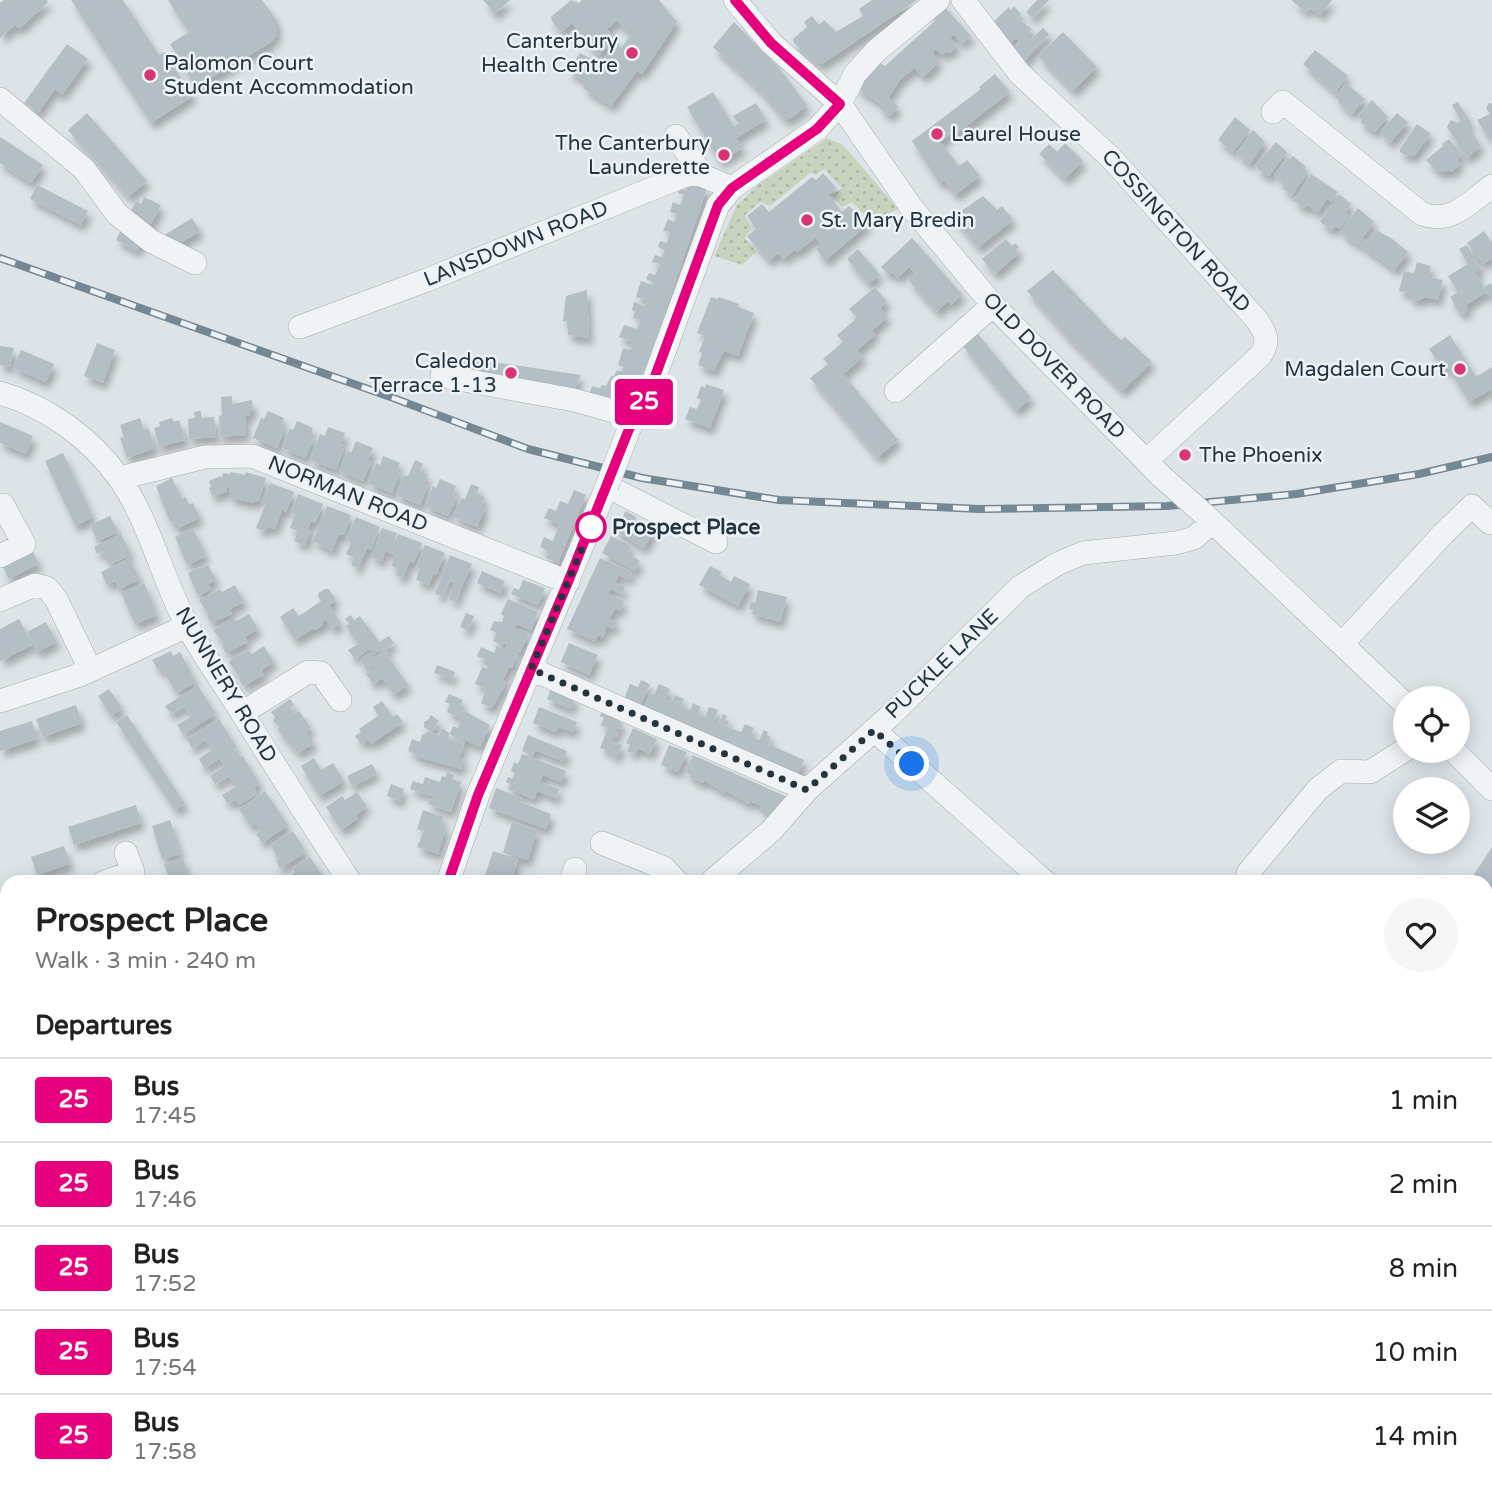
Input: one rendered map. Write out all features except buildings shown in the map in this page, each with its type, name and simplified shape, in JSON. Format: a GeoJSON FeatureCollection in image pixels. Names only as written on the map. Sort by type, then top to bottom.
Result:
{"type":"FeatureCollection","features":[{"type":"Feature","properties":{"kind":"street","name":"OLD DOVER ROAD"},"geometry":{"type":"LineString","coordinates":[[735,0],[771,43],[840,104],[911,208],[993,305],[1154,468],[1393,693]]}},
{"type":"Feature","properties":{"kind":"street"},"geometry":{"type":"LineString","coordinates":[[450,875],[478,795],[632,423],[649,393],[718,205],[732,188],[817,129],[840,104],[855,74],[876,51],[938,0]]}},
{"type":"Feature","properties":{"kind":"street","name":"COSSINGTON ROAD"},"geometry":{"type":"LineString","coordinates":[[963,0],[1020,74],[1111,158],[1265,332],[1266,347],[1260,356],[1154,468]]}},
{"type":"Feature","properties":{"kind":"street"},"geometry":{"type":"LineString","coordinates":[[0,99],[84,169],[117,214],[151,241],[195,262]]}},
{"type":"Feature","properties":{"kind":"street"},"geometry":{"type":"LineString","coordinates":[[1273,112],[1283,102],[1422,214],[1431,218],[1448,217],[1492,186]]}},
{"type":"Feature","properties":{"kind":"street"},"geometry":{"type":"LineString","coordinates":[[676,136],[696,166],[696,173],[732,188]]}},
{"type":"Feature","properties":{"kind":"street","name":"LANSDOWN ROAD"},"geometry":{"type":"LineString","coordinates":[[300,327],[427,280],[696,173]]}},
{"type":"Feature","properties":{"kind":"street"},"geometry":{"type":"LineString","coordinates":[[897,391],[993,305]]}},
{"type":"Feature","properties":{"kind":"street"},"geometry":{"type":"LineString","coordinates":[[442,376],[575,400],[632,423]]}},
{"type":"Feature","properties":{"kind":"street","name":"NUNNERY ROAD"},"geometry":{"type":"LineString","coordinates":[[0,393],[27,403],[60,422],[93,448],[120,478],[135,506],[187,626],[265,753],[345,875]]}},
{"type":"Feature","properties":{"kind":"street","name":"NORMAN ROAD"},"geometry":{"type":"LineString","coordinates":[[120,478],[205,457],[252,456],[568,582]]}},
{"type":"Feature","properties":{"kind":"street"},"geometry":{"type":"LineString","coordinates":[[607,486],[712,535]]}},
{"type":"Feature","properties":{"kind":"street"},"geometry":{"type":"LineString","coordinates":[[0,556],[24,544],[3,505]]}},
{"type":"Feature","properties":{"kind":"street"},"geometry":{"type":"LineString","coordinates":[[1342,644],[1472,506],[1490,523]]}},
{"type":"Feature","properties":{"kind":"street","name":"PUCKLE LANE"},"geometry":{"type":"LineString","coordinates":[[720,875],[772,831],[807,790],[874,730],[1020,587],[1057,564],[1083,553],[1176,543],[1194,538],[1208,518]]}},
{"type":"Feature","properties":{"kind":"street"},"geometry":{"type":"LineString","coordinates":[[0,598],[34,585],[47,588],[56,600],[90,669]]}},
{"type":"Feature","properties":{"kind":"street"},"geometry":{"type":"LineString","coordinates":[[0,701],[90,669],[187,626]]}},
{"type":"Feature","properties":{"kind":"street"},"geometry":{"type":"LineString","coordinates":[[531,669],[807,790]]}},
{"type":"Feature","properties":{"kind":"street"},"geometry":{"type":"LineString","coordinates":[[242,713],[307,672],[321,673],[339,688]]}},
{"type":"Feature","properties":{"kind":"street"},"geometry":{"type":"LineString","coordinates":[[874,730],[1037,875]]}},
{"type":"Feature","properties":{"kind":"street"},"geometry":{"type":"LineString","coordinates":[[1245,874],[1318,789],[1341,771],[1370,772],[1393,758]]}},
{"type":"Feature","properties":{"kind":"street"},"geometry":{"type":"LineString","coordinates":[[1466,763],[1492,789]]}},
{"type":"Feature","properties":{"kind":"street"},"geometry":{"type":"LineString","coordinates":[[602,843],[664,868],[670,875]]}},
{"type":"Feature","properties":{"kind":"street"},"geometry":{"type":"LineString","coordinates":[[124,875],[133,872],[126,853]]}},
{"type":"Feature","properties":{"kind":"green space"},"geometry":{"type":"Polygon","coordinates":[[[827,138],[843,145],[898,209],[872,222],[852,202],[842,207],[832,195],[842,188],[824,169],[816,175],[810,173],[770,206],[760,202],[745,215],[751,229],[745,238],[756,252],[742,265],[714,256],[737,205],[757,186],[827,138]]]}},
{"type":"Feature","properties":{"kind":"railway"},"geometry":{"type":"LineString","coordinates":[[0,258],[396,399],[528,449],[642,478],[779,500],[980,509],[1167,506],[1296,494],[1419,474],[1492,457]]}},
{"type":"Feature","properties":{"kind":"bus line","name":"25"},"geometry":{"type":"LineString","coordinates":[[450,875],[478,795],[629,429],[649,393],[718,205],[732,188],[817,129],[840,104],[771,43],[735,0]]}},
{"type":"Feature","properties":{"kind":"place","name":"Canterbury Health Centre"},"geometry":{"type":"Point","coordinates":[632,53]}},
{"type":"Feature","properties":{"kind":"place","name":"Palomon Court Student Accommodation"},"geometry":{"type":"Point","coordinates":[150,75]}},
{"type":"Feature","properties":{"kind":"place","name":"Laurel House"},"geometry":{"type":"Point","coordinates":[937,134]}},
{"type":"Feature","properties":{"kind":"place","name":"The Canterbury Launderette"},"geometry":{"type":"Point","coordinates":[724,155]}},
{"type":"Feature","properties":{"kind":"place","name":"St. Mary Bredin"},"geometry":{"type":"Point","coordinates":[807,220]}},
{"type":"Feature","properties":{"kind":"place","name":"Magdalen Court"},"geometry":{"type":"Point","coordinates":[1460,369]}},
{"type":"Feature","properties":{"kind":"place","name":"Caledon Terrace 1-13"},"geometry":{"type":"Point","coordinates":[511,373]}},
{"type":"Feature","properties":{"kind":"place","name":"The Phoenix"},"geometry":{"type":"Point","coordinates":[1185,455]}},
{"type":"Feature","properties":{"kind":"place","name":"Prospect Place"},"geometry":{"type":"Point","coordinates":[591,527]}},
{"type":"Feature","properties":{"kind":"route"},"geometry":{"type":"LineString","coordinates":[[591,527],[531,669],[807,790],[874,730],[912,764]]}}]}
